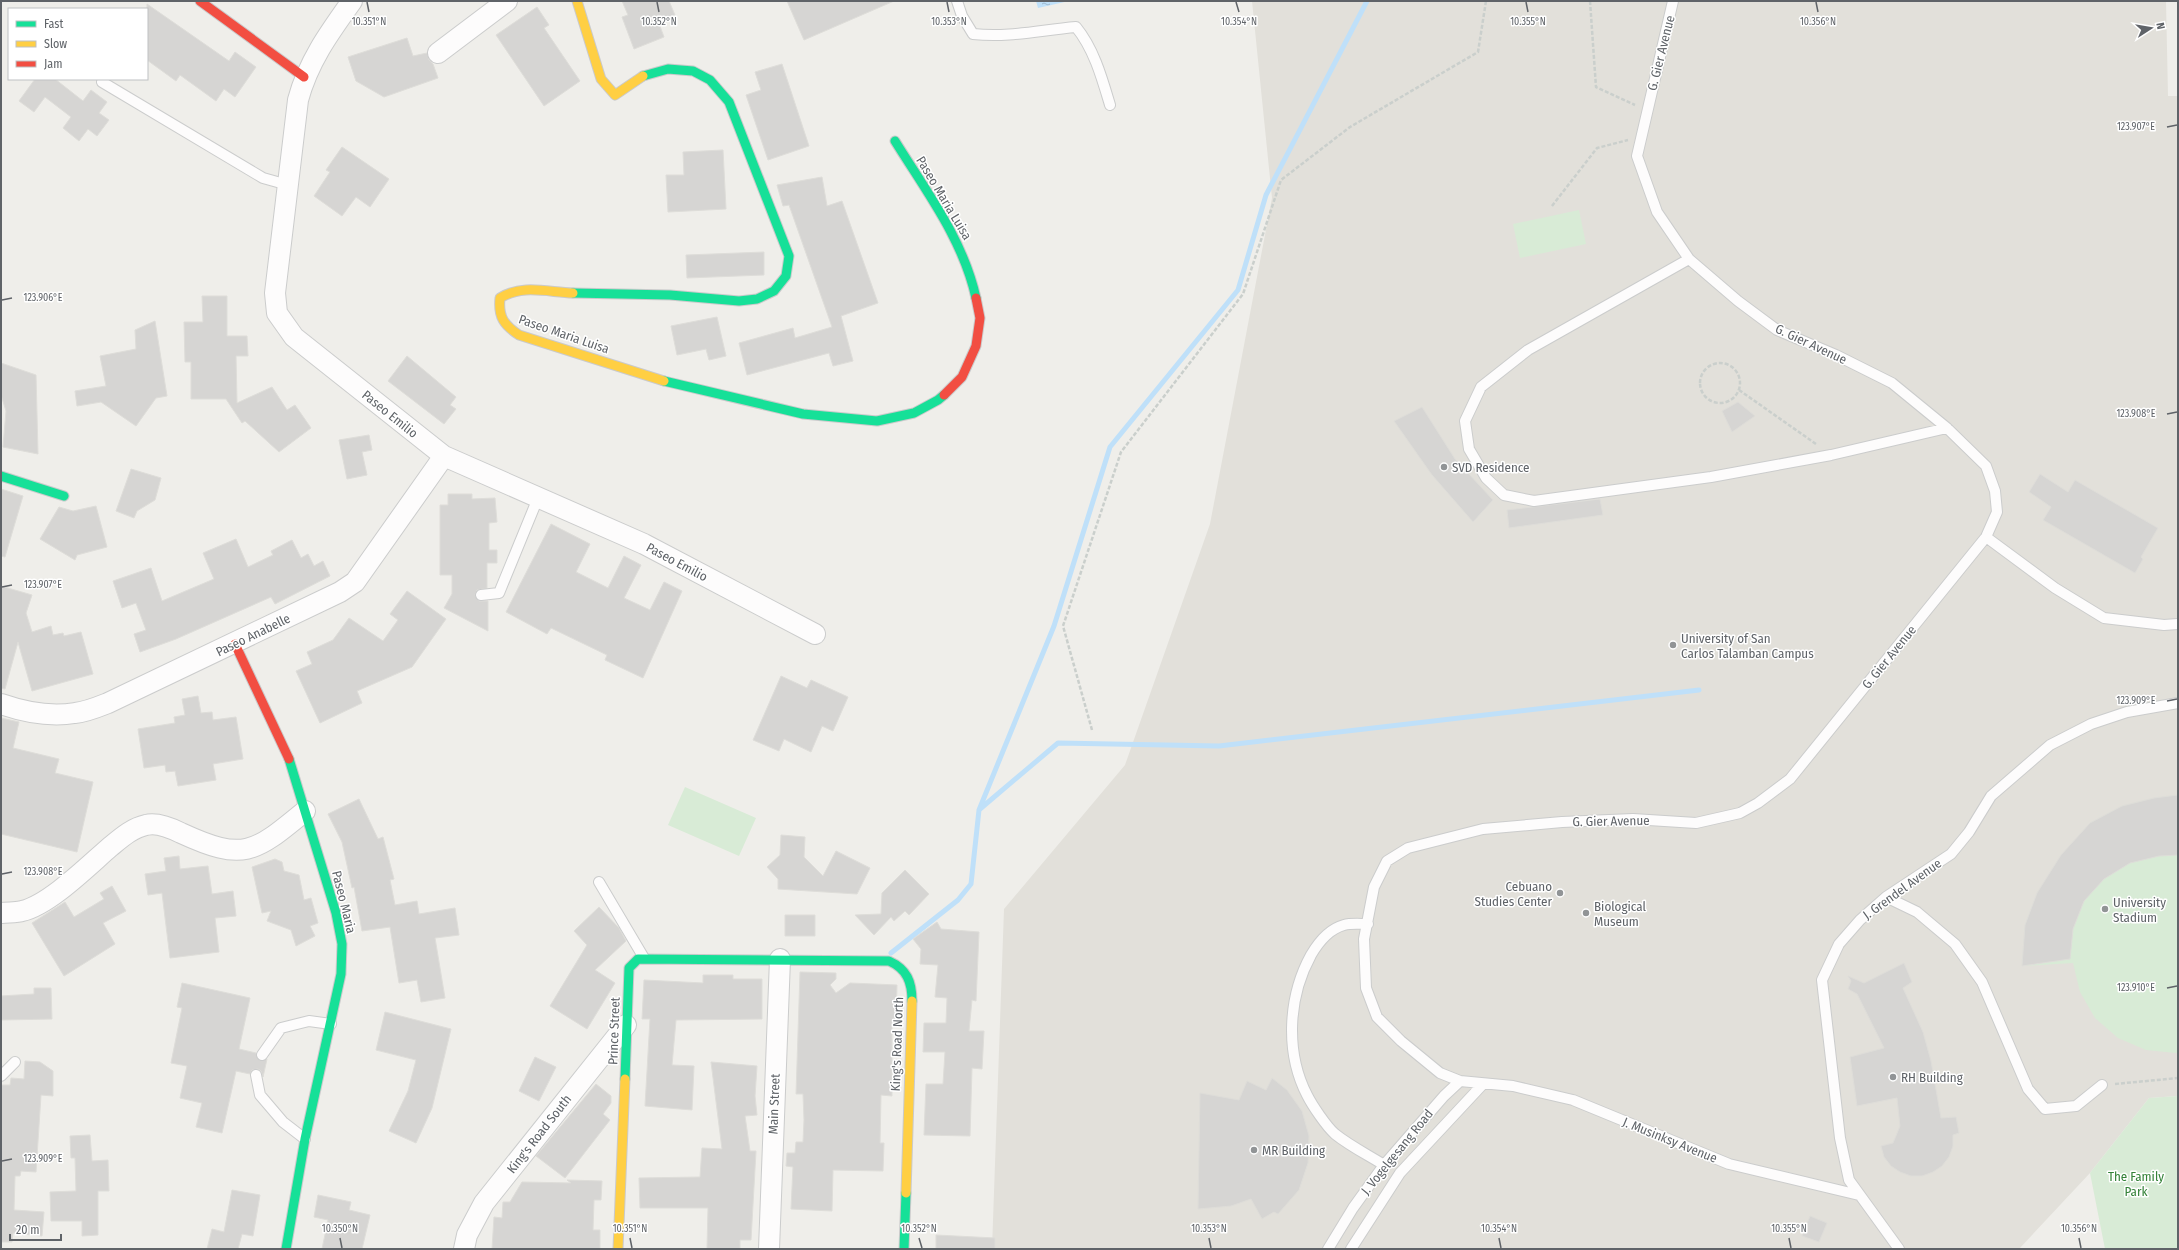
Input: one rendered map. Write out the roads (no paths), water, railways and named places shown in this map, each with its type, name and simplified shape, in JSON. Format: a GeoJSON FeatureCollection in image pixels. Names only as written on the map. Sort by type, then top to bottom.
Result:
{"type":"FeatureCollection","features":[{"type":"Feature","properties":{"kind":"street"},"geometry":{"type":"LineString","coordinates":[[200,1],[304,77]]}},
{"type":"Feature","properties":{"kind":"street","name":"Paseo Emilio"},"geometry":{"type":"LineString","coordinates":[[352,1],[317,52],[304,77],[298,100],[275,293],[277,313],[294,337],[444,456],[644,544],[816,634]]}},
{"type":"Feature","properties":{"kind":"street"},"geometry":{"type":"LineString","coordinates":[[438,53],[507,1]]}},
{"type":"Feature","properties":{"kind":"street","name":"Paseo Maria Luisa"},"geometry":{"type":"LineString","coordinates":[[577,1],[602,79],[616,94],[642,76],[668,69],[693,71],[710,80],[729,102],[789,256],[786,276],[774,291],[758,299],[739,301],[670,295],[550,292],[526,289],[511,291],[500,298],[498,314],[506,327],[519,335],[667,382],[804,414],[877,421],[914,412],[938,400],[962,377],[976,346],[980,318],[972,276],[956,239],[895,140]]}},
{"type":"Feature","properties":{"kind":"street","name":"Paseo Anabelle"},"geometry":{"type":"LineString","coordinates":[[1,704],[18,710],[46,714],[75,713],[108,703],[235,644],[340,592],[355,582],[397,525],[444,456]]}},
{"type":"Feature","properties":{"kind":"street"},"geometry":{"type":"LineString","coordinates":[[1,476],[64,496]]}},
{"type":"Feature","properties":{"kind":"street","name":"Paseo Maria"},"geometry":{"type":"LineString","coordinates":[[235,644],[293,767],[336,913],[342,944],[342,974],[305,1139],[286,1249]]}},
{"type":"Feature","properties":{"kind":"street"},"geometry":{"type":"LineString","coordinates":[[1,913],[23,911],[46,900],[128,832],[147,825],[165,826],[210,846],[234,850],[253,849],[270,840],[305,811]]}},
{"type":"Feature","properties":{"kind":"street"},"geometry":{"type":"LineString","coordinates":[[644,958],[780,959]]}},
{"type":"Feature","properties":{"kind":"street","name":"Prince Street"},"geometry":{"type":"LineString","coordinates":[[618,1249],[629,968],[638,959],[644,958]]}},
{"type":"Feature","properties":{"kind":"street","name":"Main Street"},"geometry":{"type":"LineString","coordinates":[[769,1249],[780,959]]}},
{"type":"Feature","properties":{"kind":"street","name":"King's Road North"},"geometry":{"type":"LineString","coordinates":[[780,959],[889,961],[901,966],[909,975],[912,995],[904,1249]]}},
{"type":"Feature","properties":{"kind":"street","name":"King's Road South"},"geometry":{"type":"LineString","coordinates":[[464,1249],[467,1235],[484,1203],[626,1025]]}},
{"type":"Feature","properties":{"kind":"lane"},"geometry":{"type":"LineString","coordinates":[[957,1],[962,16],[973,34],[997,36],[1076,27],[1084,37],[1098,65],[1110,105]]}},
{"type":"Feature","properties":{"kind":"lane","name":"G. Gier Avenue"},"geometry":{"type":"LineString","coordinates":[[1483,1084],[1460,1081],[1440,1073],[1401,1041],[1377,1017],[1366,988],[1364,939],[1374,886],[1387,861],[1408,848],[1483,829],[1562,822],[1633,819],[1696,824],[1740,813],[1758,803],[1790,779],[1986,537],[1997,512],[1995,491],[1986,466],[1948,428],[1892,383],[1777,330],[1689,259],[1657,212],[1637,156],[1673,1]]}},
{"type":"Feature","properties":{"kind":"lane"},"geometry":{"type":"LineString","coordinates":[[102,82],[263,178],[288,184]]}},
{"type":"Feature","properties":{"kind":"lane"},"geometry":{"type":"LineString","coordinates":[[1689,259],[1528,350],[1481,387],[1465,421],[1469,449],[1486,478],[1504,495],[1534,500],[1711,477],[1831,455],[1948,428]]}},
{"type":"Feature","properties":{"kind":"lane"},"geometry":{"type":"LineString","coordinates":[[481,595],[500,593],[538,498]]}},
{"type":"Feature","properties":{"kind":"lane"},"geometry":{"type":"LineString","coordinates":[[1986,537],[2056,588],[2104,618],[2164,625],[2178,624]]}},
{"type":"Feature","properties":{"kind":"lane","name":"J. Grendel Avenue"},"geometry":{"type":"LineString","coordinates":[[1900,1249],[1849,1180],[1840,1138],[1822,980],[1839,944],[1860,920],[1886,897],[1951,854],[1969,832],[1991,796],[2050,745],[2091,724],[2127,712],[2178,703]]}},
{"type":"Feature","properties":{"kind":"lane"},"geometry":{"type":"LineString","coordinates":[[599,882],[644,958]]}},
{"type":"Feature","properties":{"kind":"lane"},"geometry":{"type":"LineString","coordinates":[[1886,897],[1917,912],[1955,944],[1982,982],[2028,1089],[2045,1108],[2076,1106],[2102,1085]]}},
{"type":"Feature","properties":{"kind":"lane"},"geometry":{"type":"LineString","coordinates":[[1368,924],[1343,925],[1319,942],[1298,981],[1292,1014],[1293,1043],[1295,1066],[1307,1095],[1322,1117],[1335,1133],[1384,1165]]}},
{"type":"Feature","properties":{"kind":"lane"},"geometry":{"type":"LineString","coordinates":[[262,1054],[281,1028],[309,1021],[331,1024]]}},
{"type":"Feature","properties":{"kind":"lane"},"geometry":{"type":"LineString","coordinates":[[1,1076],[15,1062]]}},
{"type":"Feature","properties":{"kind":"lane"},"geometry":{"type":"LineString","coordinates":[[256,1075],[260,1095],[283,1122],[305,1139]]}},
{"type":"Feature","properties":{"kind":"lane","name":"J. Vogelgesang Road"},"geometry":{"type":"LineString","coordinates":[[1328,1249],[1353,1208],[1384,1165],[1444,1096],[1460,1081]]}},
{"type":"Feature","properties":{"kind":"lane","name":"J. Musinksy Avenue"},"geometry":{"type":"LineString","coordinates":[[1483,1084],[1513,1086],[1573,1100],[1729,1164],[1859,1195]]}},
{"type":"Feature","properties":{"kind":"lane","name":"J. Vogelgesang Road"},"geometry":{"type":"LineString","coordinates":[[1351,1249],[1400,1173],[1483,1084]]}},
{"type":"Feature","properties":{"kind":"water"},"geometry":{"type":"Polygon","coordinates":[[[1036,1],[1069,1],[1038,8],[1036,1]]]}},
{"type":"Feature","properties":{"kind":"waterway"},"geometry":{"type":"LineString","coordinates":[[891,953],[958,900],[971,884],[979,810],[1054,626],[1110,447],[1238,290],[1266,195],[1367,1]]}},
{"type":"Feature","properties":{"kind":"waterway"},"geometry":{"type":"LineString","coordinates":[[980,809],[1058,743],[1219,746],[1699,690]]}},
{"type":"Feature","properties":{"kind":"place","name":"SVD Residence"},"geometry":{"type":"Point","coordinates":[1444,467]}},
{"type":"Feature","properties":{"kind":"place","name":"University of San Carlos Talamban Campus"},"geometry":{"type":"Point","coordinates":[1673,645]}},
{"type":"Feature","properties":{"kind":"place","name":"Cebuano Studies Center"},"geometry":{"type":"Point","coordinates":[1560,893]}},
{"type":"Feature","properties":{"kind":"place","name":"University Stadium"},"geometry":{"type":"Point","coordinates":[2105,909]}},
{"type":"Feature","properties":{"kind":"place","name":"Biological Museum"},"geometry":{"type":"Point","coordinates":[1586,913]}},
{"type":"Feature","properties":{"kind":"place","name":"RH Building"},"geometry":{"type":"Point","coordinates":[1893,1077]}},
{"type":"Feature","properties":{"kind":"place","name":"MR Building"},"geometry":{"type":"Point","coordinates":[1254,1150]}},
{"type":"Feature","properties":{"kind":"park label","name":"The Family Park"},"geometry":{"type":"Point","coordinates":[2136,1184]}}]}
